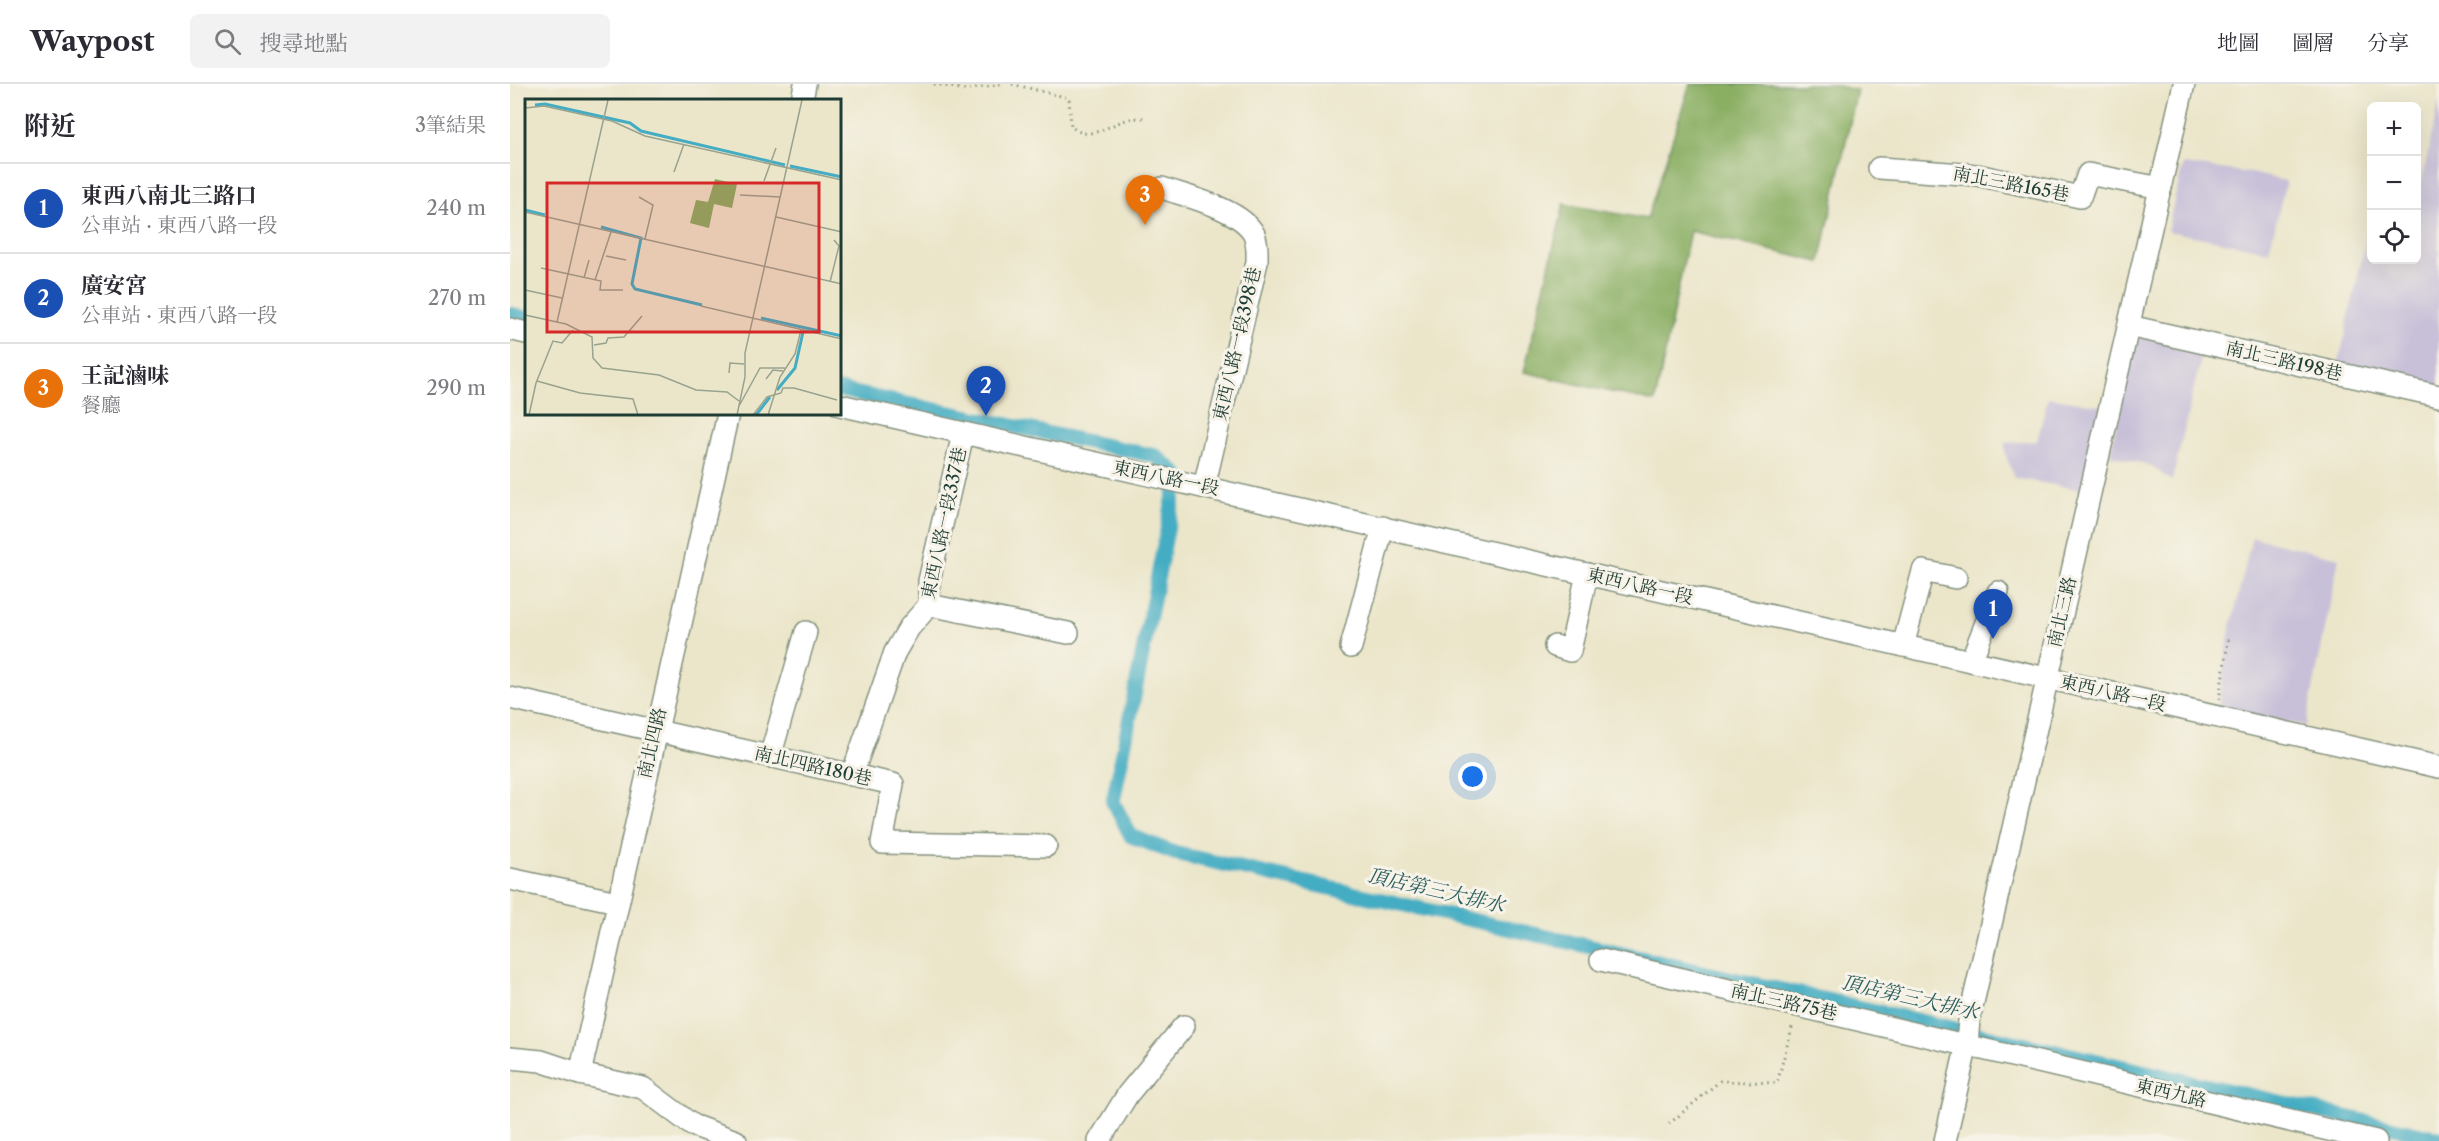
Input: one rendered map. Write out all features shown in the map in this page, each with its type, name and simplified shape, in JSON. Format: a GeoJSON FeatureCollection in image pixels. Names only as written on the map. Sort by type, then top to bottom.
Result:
{"type":"FeatureCollection","features":[{"type":"Feature","properties":{"kind":"street"},"geometry":{"type":"LineString","coordinates":[[802,99],[806,84]]}},
{"type":"Feature","properties":{"kind":"street","name":"南北三路"},"geometry":{"type":"LineString","coordinates":[[1945,1141],[1967,1044],[1969,1020],[2184,84]]}},
{"type":"Feature","properties":{"kind":"street","name":"南北三路165巷"},"geometry":{"type":"LineString","coordinates":[[1879,168],[1977,175],[2080,197],[2088,174],[2161,188]]}},
{"type":"Feature","properties":{"kind":"street","name":"東西八路一段398巷"},"geometry":{"type":"LineString","coordinates":[[1162,188],[1234,214],[1253,232],[1257,245],[1257,262],[1204,487]]}},
{"type":"Feature","properties":{"kind":"street","name":"南北三路198巷"},"geometry":{"type":"LineString","coordinates":[[2129,326],[2439,396]]}},
{"type":"Feature","properties":{"kind":"street"},"geometry":{"type":"LineString","coordinates":[[510,329],[525,333]]}},
{"type":"Feature","properties":{"kind":"street","name":"東西八路一段"},"geometry":{"type":"LineString","coordinates":[[842,405],[2439,767]]}},
{"type":"Feature","properties":{"kind":"street","name":"南北四路"},"geometry":{"type":"LineString","coordinates":[[580,1074],[728,416]]}},
{"type":"Feature","properties":{"kind":"street","name":"東西八路一段337巷"},"geometry":{"type":"LineString","coordinates":[[852,775],[895,652],[909,628],[929,605],[929,581],[963,434]]}},
{"type":"Feature","properties":{"kind":"street"},"geometry":{"type":"LineString","coordinates":[[1351,647],[1383,527]]}},
{"type":"Feature","properties":{"kind":"street"},"geometry":{"type":"LineString","coordinates":[[1903,646],[1923,571],[1956,578]]}},
{"type":"Feature","properties":{"kind":"street"},"geometry":{"type":"LineString","coordinates":[[1555,646],[1570,651],[1587,574]]}},
{"type":"Feature","properties":{"kind":"street"},"geometry":{"type":"LineString","coordinates":[[1971,661],[1998,592]]}},
{"type":"Feature","properties":{"kind":"street"},"geometry":{"type":"LineString","coordinates":[[929,605],[1068,633]]}},
{"type":"Feature","properties":{"kind":"street"},"geometry":{"type":"LineString","coordinates":[[770,757],[806,632]]}},
{"type":"Feature","properties":{"kind":"street","name":"南北四路180巷"},"geometry":{"type":"LineString","coordinates":[[510,698],[893,784],[882,843],[1046,846]]}},
{"type":"Feature","properties":{"kind":"street"},"geometry":{"type":"LineString","coordinates":[[510,879],[617,902]]}},
{"type":"Feature","properties":{"kind":"street","name":"南北三路75巷"},"geometry":{"type":"LineString","coordinates":[[1601,960],[1967,1044]]}},
{"type":"Feature","properties":{"kind":"street"},"geometry":{"type":"LineString","coordinates":[[1099,1141],[1128,1094],[1184,1026]]}},
{"type":"Feature","properties":{"kind":"street","name":"東西九路"},"geometry":{"type":"LineString","coordinates":[[1967,1044],[2309,1134],[2376,1141]]}},
{"type":"Feature","properties":{"kind":"street"},"geometry":{"type":"LineString","coordinates":[[510,1058],[541,1061],[580,1074],[643,1088],[689,1133],[736,1141]]}},
{"type":"Feature","properties":{"kind":"path"},"geometry":{"type":"LineString","coordinates":[[934,84],[966,90],[1001,84]]}},
{"type":"Feature","properties":{"kind":"path"},"geometry":{"type":"LineString","coordinates":[[1012,84],[1069,98],[1071,126],[1078,133],[1086,134],[1129,119],[1144,118]]}},
{"type":"Feature","properties":{"kind":"path"},"geometry":{"type":"LineString","coordinates":[[2216,717],[2229,635]]}},
{"type":"Feature","properties":{"kind":"path"},"geometry":{"type":"LineString","coordinates":[[1669,1124],[1720,1081],[1777,1083],[1798,1005]]}},
{"type":"Feature","properties":{"kind":"shaded area"},"geometry":{"type":"Polygon","coordinates":[[[2439,100],[2439,388],[2338,366],[2367,234],[2367,264],[2421,264],[2421,185],[2439,100]]]}},
{"type":"Feature","properties":{"kind":"shaded area"},"geometry":{"type":"Polygon","coordinates":[[[2183,164],[2251,173],[2286,181],[2269,251],[2167,231],[2183,164]]]}},
{"type":"Feature","properties":{"kind":"shaded area"},"geometry":{"type":"Polygon","coordinates":[[[2135,334],[2203,350],[2172,481],[2149,465],[2110,455],[2135,334]]]}},
{"type":"Feature","properties":{"kind":"shaded area"},"geometry":{"type":"Polygon","coordinates":[[[2048,397],[2102,406],[2083,490],[2014,478],[2005,453],[2005,443],[2037,441],[2048,397]]]}},
{"type":"Feature","properties":{"kind":"shaded area"},"geometry":{"type":"Polygon","coordinates":[[[2252,537],[2339,558],[2306,726],[2218,707],[2229,635],[2252,537]]]}},
{"type":"Feature","properties":{"kind":"green space"},"geometry":{"type":"Polygon","coordinates":[[[1690,84],[1829,84],[1857,90],[1820,262],[1690,231],[1655,402],[1524,372],[1564,204],[1647,219],[1690,84]]]}},
{"type":"Feature","properties":{"kind":"waterway","name":"頂店第三大排水"},"geometry":{"type":"LineString","coordinates":[[510,314],[525,318]]}},
{"type":"Feature","properties":{"kind":"waterway","name":"頂店第三大排水"},"geometry":{"type":"LineString","coordinates":[[842,390],[1156,456],[1178,475],[1113,802],[1131,836],[1174,853],[2439,1138]]}},
{"type":"Feature","properties":{"kind":"place","name":"王記滷味"},"geometry":{"type":"Point","coordinates":[1145,225]}},
{"type":"Feature","properties":{"kind":"place","name":"廣安宮"},"geometry":{"type":"Point","coordinates":[986,416]}},
{"type":"Feature","properties":{"kind":"place","name":"東西八南北三路口"},"geometry":{"type":"Point","coordinates":[1993,639]}}]}
